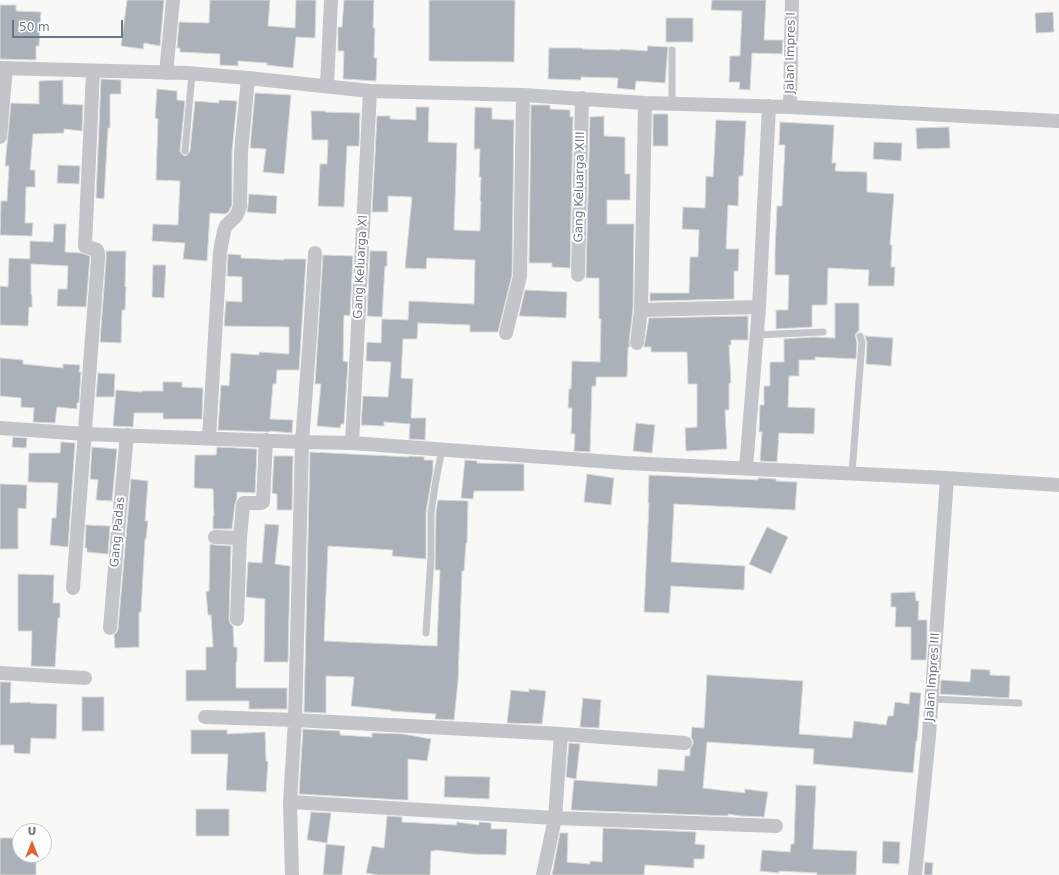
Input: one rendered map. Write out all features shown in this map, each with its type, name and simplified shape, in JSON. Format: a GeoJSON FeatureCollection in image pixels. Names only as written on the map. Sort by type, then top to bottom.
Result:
{"type":"FeatureCollection","features":[{"type":"Feature","properties":{"kind":"street"},"geometry":{"type":"LineString","coordinates":[[166,73],[173,0]]}},
{"type":"Feature","properties":{"kind":"street"},"geometry":{"type":"LineString","coordinates":[[327,86],[331,0]]}},
{"type":"Feature","properties":{"kind":"street","name":"Jalan Impres I"},"geometry":{"type":"LineString","coordinates":[[790,107],[792,0]]}},
{"type":"Feature","properties":{"kind":"street"},"geometry":{"type":"LineString","coordinates":[[0,137],[3,68],[192,74],[248,78],[370,91],[523,95],[645,103],[768,106],[1059,121]]}},
{"type":"Feature","properties":{"kind":"street"},"geometry":{"type":"LineString","coordinates":[[73,588],[86,434],[98,259],[97,250],[85,246],[93,71]]}},
{"type":"Feature","properties":{"kind":"street"},"geometry":{"type":"LineString","coordinates":[[210,438],[220,252],[226,226],[236,216],[240,206],[241,152],[248,78]]}},
{"type":"Feature","properties":{"kind":"street","name":"Gang Keluarga XI"},"geometry":{"type":"LineString","coordinates":[[352,443],[370,91]]}},
{"type":"Feature","properties":{"kind":"street"},"geometry":{"type":"LineString","coordinates":[[506,333],[520,276],[523,95]]}},
{"type":"Feature","properties":{"kind":"street","name":"Gang Keluarga XIII"},"geometry":{"type":"LineString","coordinates":[[578,275],[582,98]]}},
{"type":"Feature","properties":{"kind":"street"},"geometry":{"type":"LineString","coordinates":[[637,343],[641,310],[645,103]]}},
{"type":"Feature","properties":{"kind":"street"},"geometry":{"type":"LineString","coordinates":[[746,468],[759,307],[768,106]]}},
{"type":"Feature","properties":{"kind":"street"},"geometry":{"type":"LineString","coordinates":[[292,875],[290,802],[295,720],[302,442],[315,253]]}},
{"type":"Feature","properties":{"kind":"street"},"geometry":{"type":"LineString","coordinates":[[641,310],[759,307]]}},
{"type":"Feature","properties":{"kind":"street"},"geometry":{"type":"LineString","coordinates":[[0,428],[86,434],[352,443],[626,463],[852,473],[1059,485]]}},
{"type":"Feature","properties":{"kind":"street","name":"Gang Padas"},"geometry":{"type":"LineString","coordinates":[[110,628],[127,435]]}},
{"type":"Feature","properties":{"kind":"street"},"geometry":{"type":"LineString","coordinates":[[237,619],[240,538],[243,505],[244,503],[263,502],[266,440]]}},
{"type":"Feature","properties":{"kind":"street","name":"Jalan Impres III"},"geometry":{"type":"LineString","coordinates":[[915,875],[932,699],[947,478]]}},
{"type":"Feature","properties":{"kind":"street"},"geometry":{"type":"LineString","coordinates":[[215,537],[240,538]]}},
{"type":"Feature","properties":{"kind":"street"},"geometry":{"type":"LineString","coordinates":[[0,674],[85,678]]}},
{"type":"Feature","properties":{"kind":"street"},"geometry":{"type":"LineString","coordinates":[[205,717],[295,720],[561,734],[685,743]]}},
{"type":"Feature","properties":{"kind":"street"},"geometry":{"type":"LineString","coordinates":[[543,875],[555,818],[561,734]]}},
{"type":"Feature","properties":{"kind":"street"},"geometry":{"type":"LineString","coordinates":[[290,802],[555,818],[776,826]]}},
{"type":"Feature","properties":{"kind":"lane"},"geometry":{"type":"LineString","coordinates":[[672,50],[672,103]]}},
{"type":"Feature","properties":{"kind":"lane"},"geometry":{"type":"LineString","coordinates":[[185,151],[192,74]]}},
{"type":"Feature","properties":{"kind":"lane"},"geometry":{"type":"LineString","coordinates":[[756,335],[823,332]]}},
{"type":"Feature","properties":{"kind":"lane"},"geometry":{"type":"LineString","coordinates":[[852,473],[862,342],[860,336]]}},
{"type":"Feature","properties":{"kind":"lane"},"geometry":{"type":"LineString","coordinates":[[426,633],[431,558],[432,512],[442,449]]}},
{"type":"Feature","properties":{"kind":"lane"},"geometry":{"type":"LineString","coordinates":[[932,699],[1019,703]]}},
{"type":"Feature","properties":{"kind":"building"},"geometry":{"type":"Polygon","coordinates":[[[127,0],[164,0],[160,46],[144,43],[143,49],[121,46],[127,0]]]}},
{"type":"Feature","properties":{"kind":"building"},"geometry":{"type":"Polygon","coordinates":[[[210,0],[270,0],[268,26],[295,28],[296,0],[316,0],[315,38],[296,37],[293,68],[267,65],[267,63],[238,61],[238,66],[220,65],[220,54],[180,52],[180,48],[177,48],[179,22],[209,23],[210,0]]]}},
{"type":"Feature","properties":{"kind":"building"},"geometry":{"type":"Polygon","coordinates":[[[344,0],[374,0],[373,28],[375,28],[374,58],[377,58],[376,81],[343,79],[344,51],[338,51],[338,27],[342,27],[344,0]]]}},
{"type":"Feature","properties":{"kind":"building"},"geometry":{"type":"Polygon","coordinates":[[[429,0],[515,0],[514,62],[429,61],[429,0]]]}},
{"type":"Feature","properties":{"kind":"building"},"geometry":{"type":"Polygon","coordinates":[[[712,0],[766,0],[764,40],[783,40],[782,54],[752,53],[750,90],[739,89],[740,82],[729,82],[730,56],[740,56],[742,11],[711,10],[712,0]]]}},
{"type":"Feature","properties":{"kind":"building"},"geometry":{"type":"Polygon","coordinates":[[[0,5],[16,5],[16,11],[41,12],[39,46],[36,46],[36,60],[0,59],[0,5]]]}},
{"type":"Feature","properties":{"kind":"building"},"geometry":{"type":"Polygon","coordinates":[[[1053,12],[1054,32],[1036,33],[1035,13],[1053,12]]]}},
{"type":"Feature","properties":{"kind":"building"},"geometry":{"type":"Polygon","coordinates":[[[666,18],[693,18],[693,42],[666,42],[666,18]]]}},
{"type":"Feature","properties":{"kind":"building"},"geometry":{"type":"Polygon","coordinates":[[[648,46],[668,47],[665,83],[636,81],[635,90],[617,88],[618,78],[581,77],[581,80],[548,79],[549,48],[647,51],[648,46]]]}},
{"type":"Feature","properties":{"kind":"building"},"geometry":{"type":"Polygon","coordinates":[[[101,79],[121,80],[121,94],[110,94],[110,128],[108,128],[104,199],[96,198],[101,79]]]}},
{"type":"Feature","properties":{"kind":"building"},"geometry":{"type":"Polygon","coordinates":[[[63,80],[63,104],[83,105],[82,131],[64,129],[64,133],[33,134],[30,170],[35,170],[35,187],[26,187],[25,223],[33,223],[32,236],[0,235],[1,201],[7,201],[9,166],[5,166],[11,103],[39,104],[39,81],[63,80]]]}},
{"type":"Feature","properties":{"kind":"building"},"geometry":{"type":"Polygon","coordinates":[[[157,89],[177,91],[177,100],[185,101],[180,151],[184,156],[190,151],[195,101],[219,103],[219,100],[237,101],[232,152],[232,205],[226,214],[210,213],[207,261],[183,259],[185,243],[152,241],[153,224],[178,225],[180,181],[156,180],[158,119],[155,118],[157,89]]]}},
{"type":"Feature","properties":{"kind":"building"},"geometry":{"type":"Polygon","coordinates":[[[255,93],[291,95],[284,174],[263,172],[266,149],[250,148],[255,93]]]}},
{"type":"Feature","properties":{"kind":"building"},"geometry":{"type":"Polygon","coordinates":[[[531,105],[550,105],[550,109],[570,110],[570,117],[573,117],[570,268],[552,267],[552,263],[529,263],[531,105]]]}},
{"type":"Feature","properties":{"kind":"building"},"geometry":{"type":"Polygon","coordinates":[[[416,107],[429,107],[428,142],[457,143],[454,230],[480,231],[480,149],[474,149],[475,107],[492,108],[492,119],[514,120],[512,275],[498,332],[470,332],[470,325],[418,323],[417,339],[403,339],[401,378],[413,379],[411,418],[426,418],[425,440],[409,439],[410,424],[384,422],[384,426],[361,425],[363,396],[388,397],[391,362],[366,361],[367,342],[381,343],[382,319],[408,320],[409,301],[474,304],[475,260],[427,258],[426,269],[405,268],[412,197],[388,196],[388,212],[372,212],[377,116],[390,116],[390,119],[416,120],[416,107]]]}},
{"type":"Feature","properties":{"kind":"building"},"geometry":{"type":"Polygon","coordinates":[[[311,111],[360,113],[359,146],[347,146],[344,207],[318,206],[320,164],[327,164],[328,140],[312,140],[311,111]]]}},
{"type":"Feature","properties":{"kind":"building"},"geometry":{"type":"Polygon","coordinates":[[[653,114],[668,114],[668,146],[653,146],[653,114]]]}},
{"type":"Feature","properties":{"kind":"building"},"geometry":{"type":"Polygon","coordinates":[[[604,116],[604,136],[625,137],[625,174],[630,174],[630,200],[607,200],[607,224],[634,224],[633,309],[629,342],[630,347],[628,347],[627,377],[596,377],[596,386],[592,386],[590,452],[574,451],[575,434],[571,434],[572,408],[568,408],[569,389],[571,389],[572,361],[600,362],[601,319],[599,319],[599,278],[586,278],[586,275],[590,117],[604,116]]]}},
{"type":"Feature","properties":{"kind":"building"},"geometry":{"type":"Polygon","coordinates":[[[716,120],[746,121],[743,176],[739,176],[738,206],[728,205],[726,249],[739,249],[738,271],[734,271],[734,299],[650,301],[650,293],[689,293],[690,257],[698,257],[699,230],[682,229],[683,207],[705,208],[706,176],[713,177],[716,120]]]}},
{"type":"Feature","properties":{"kind":"building"},"geometry":{"type":"Polygon","coordinates":[[[780,122],[834,125],[832,163],[836,163],[835,171],[867,172],[867,192],[894,194],[890,245],[892,245],[891,267],[895,267],[894,286],[868,286],[869,270],[828,268],[827,305],[812,305],[812,327],[776,329],[776,310],[788,310],[789,275],[775,275],[777,206],[782,206],[785,145],[779,145],[780,122]]]}},
{"type":"Feature","properties":{"kind":"building"},"geometry":{"type":"Polygon","coordinates":[[[949,127],[950,148],[917,149],[916,128],[949,127]]]}},
{"type":"Feature","properties":{"kind":"building"},"geometry":{"type":"Polygon","coordinates":[[[874,142],[902,143],[901,161],[873,159],[874,142]]]}},
{"type":"Feature","properties":{"kind":"building"},"geometry":{"type":"Polygon","coordinates":[[[58,165],[80,166],[79,184],[57,183],[58,165]]]}},
{"type":"Feature","properties":{"kind":"building"},"geometry":{"type":"Polygon","coordinates":[[[249,194],[277,196],[276,214],[247,212],[249,194]]]}},
{"type":"Feature","properties":{"kind":"building"},"geometry":{"type":"Polygon","coordinates":[[[54,224],[66,224],[65,252],[81,253],[90,256],[86,307],[57,306],[58,289],[67,289],[68,266],[31,264],[32,307],[29,307],[28,326],[0,325],[0,286],[8,287],[9,258],[30,259],[30,241],[53,242],[54,224]]]}},
{"type":"Feature","properties":{"kind":"building"},"geometry":{"type":"Polygon","coordinates":[[[106,251],[126,251],[125,310],[122,310],[121,343],[100,342],[106,251]]]}},
{"type":"Feature","properties":{"kind":"building"},"geometry":{"type":"Polygon","coordinates":[[[370,251],[387,251],[387,267],[385,266],[382,317],[367,316],[370,251]]]}},
{"type":"Feature","properties":{"kind":"building"},"geometry":{"type":"Polygon","coordinates":[[[228,254],[241,255],[241,258],[284,260],[306,259],[299,370],[277,370],[276,384],[273,384],[270,419],[293,420],[292,433],[218,430],[221,385],[229,386],[231,353],[259,355],[259,352],[289,354],[289,327],[224,326],[226,301],[242,302],[242,277],[227,276],[228,254]]]}},
{"type":"Feature","properties":{"kind":"building"},"geometry":{"type":"Polygon","coordinates":[[[323,255],[353,256],[350,316],[344,315],[343,361],[348,362],[344,424],[341,424],[340,428],[317,426],[321,384],[315,384],[323,255]]]}},
{"type":"Feature","properties":{"kind":"building"},"geometry":{"type":"Polygon","coordinates":[[[153,265],[166,265],[164,298],[152,297],[153,265]]]}},
{"type":"Feature","properties":{"kind":"building"},"geometry":{"type":"Polygon","coordinates":[[[525,290],[567,292],[566,318],[519,316],[525,290]]]}},
{"type":"Feature","properties":{"kind":"building"},"geometry":{"type":"Polygon","coordinates":[[[835,303],[859,303],[859,331],[855,335],[857,343],[856,359],[815,357],[815,360],[799,360],[799,376],[789,376],[788,407],[815,408],[814,434],[779,433],[777,462],[760,461],[762,432],[759,432],[760,405],[764,405],[764,386],[770,386],[770,362],[784,362],[784,339],[813,337],[835,338],[835,303]]]}},
{"type":"Feature","properties":{"kind":"building"},"geometry":{"type":"Polygon","coordinates":[[[748,316],[748,340],[731,340],[731,345],[729,345],[731,383],[729,383],[729,410],[725,410],[727,449],[686,451],[685,428],[697,427],[697,384],[688,384],[687,352],[651,352],[651,347],[644,347],[649,318],[748,316]]]}},
{"type":"Feature","properties":{"kind":"building"},"geometry":{"type":"Polygon","coordinates":[[[865,336],[893,338],[891,366],[866,364],[867,342],[865,336]]]}},
{"type":"Feature","properties":{"kind":"building"},"geometry":{"type":"Polygon","coordinates":[[[0,358],[23,360],[23,364],[63,368],[63,364],[80,365],[79,403],[77,403],[77,409],[57,407],[55,423],[33,422],[34,408],[21,407],[21,398],[0,396],[0,358]]]}},
{"type":"Feature","properties":{"kind":"building"},"geometry":{"type":"Polygon","coordinates":[[[98,373],[115,374],[114,397],[96,397],[98,373]]]}},
{"type":"Feature","properties":{"kind":"building"},"geometry":{"type":"Polygon","coordinates":[[[163,382],[182,382],[182,387],[203,388],[202,419],[163,419],[163,413],[134,413],[133,427],[113,426],[116,390],[142,392],[163,391],[163,382]]]}},
{"type":"Feature","properties":{"kind":"building"},"geometry":{"type":"Polygon","coordinates":[[[636,423],[655,425],[652,453],[633,451],[636,423]]]}},
{"type":"Feature","properties":{"kind":"building"},"geometry":{"type":"Polygon","coordinates":[[[13,437],[27,438],[26,448],[12,447],[13,437]]]}},
{"type":"Feature","properties":{"kind":"building"},"geometry":{"type":"Polygon","coordinates":[[[61,442],[75,443],[68,547],[50,545],[52,518],[56,518],[58,483],[28,482],[29,453],[60,453],[61,442]]]}},
{"type":"Feature","properties":{"kind":"building"},"geometry":{"type":"Polygon","coordinates":[[[92,447],[117,449],[112,501],[96,500],[98,480],[90,479],[92,447]]]}},
{"type":"Feature","properties":{"kind":"building"},"geometry":{"type":"Polygon","coordinates":[[[217,447],[257,449],[255,493],[237,492],[232,529],[213,529],[213,489],[194,488],[195,455],[216,455],[217,447]]]}},
{"type":"Feature","properties":{"kind":"building"},"geometry":{"type":"Polygon","coordinates":[[[310,452],[409,456],[424,457],[424,460],[433,460],[433,471],[426,512],[426,559],[392,556],[393,550],[328,546],[324,641],[437,646],[440,570],[435,570],[436,512],[438,500],[468,501],[467,543],[464,571],[462,571],[458,681],[454,720],[435,719],[436,714],[391,711],[351,706],[354,677],[326,676],[326,713],[304,712],[310,452]]]}},
{"type":"Feature","properties":{"kind":"building"},"geometry":{"type":"Polygon","coordinates":[[[274,456],[293,456],[292,510],[277,510],[277,494],[272,493],[274,456]]]}},
{"type":"Feature","properties":{"kind":"building"},"geometry":{"type":"Polygon","coordinates":[[[465,460],[477,461],[477,463],[524,464],[524,491],[474,491],[473,499],[461,498],[465,460]]]}},
{"type":"Feature","properties":{"kind":"building"},"geometry":{"type":"Polygon","coordinates":[[[587,474],[614,478],[611,505],[584,502],[587,474]]]}},
{"type":"Feature","properties":{"kind":"building"},"geometry":{"type":"Polygon","coordinates":[[[649,475],[758,480],[758,478],[797,482],[795,510],[674,504],[671,562],[745,566],[744,590],[671,586],[669,613],[644,612],[649,475]]]}},
{"type":"Feature","properties":{"kind":"building"},"geometry":{"type":"Polygon","coordinates":[[[131,479],[148,481],[145,521],[148,521],[145,539],[141,612],[139,612],[139,647],[115,648],[114,635],[118,629],[131,479]]]}},
{"type":"Feature","properties":{"kind":"building"},"geometry":{"type":"Polygon","coordinates":[[[0,484],[27,485],[26,509],[18,508],[18,549],[0,549],[0,484]]]}},
{"type":"Feature","properties":{"kind":"building"},"geometry":{"type":"Polygon","coordinates":[[[265,524],[279,525],[275,564],[290,566],[288,662],[264,662],[265,599],[246,597],[248,562],[262,563],[265,524]]]}},
{"type":"Feature","properties":{"kind":"building"},"geometry":{"type":"Polygon","coordinates":[[[86,525],[110,526],[108,554],[87,552],[87,548],[85,548],[86,525]]]}},
{"type":"Feature","properties":{"kind":"building"},"geometry":{"type":"Polygon","coordinates":[[[767,527],[788,537],[771,574],[749,564],[767,527]]]}},
{"type":"Feature","properties":{"kind":"building"},"geometry":{"type":"Polygon","coordinates":[[[210,544],[231,546],[229,619],[233,626],[234,647],[237,647],[236,688],[287,688],[287,709],[249,709],[249,701],[186,701],[186,670],[206,670],[206,647],[213,647],[211,615],[208,615],[206,592],[209,591],[210,544]]]}},
{"type":"Feature","properties":{"kind":"building"},"geometry":{"type":"Polygon","coordinates":[[[18,574],[54,575],[53,603],[60,603],[55,667],[31,666],[32,631],[18,631],[18,574]]]}},
{"type":"Feature","properties":{"kind":"building"},"geometry":{"type":"Polygon","coordinates":[[[915,592],[916,601],[919,601],[918,620],[927,620],[926,660],[911,660],[911,627],[895,627],[896,607],[891,607],[891,593],[915,592]]]}},
{"type":"Feature","properties":{"kind":"building"},"geometry":{"type":"Polygon","coordinates":[[[971,669],[990,670],[990,675],[1010,676],[1009,698],[940,694],[941,680],[970,682],[971,669]]]}},
{"type":"Feature","properties":{"kind":"building"},"geometry":{"type":"Polygon","coordinates":[[[707,675],[803,681],[799,734],[852,738],[854,721],[886,725],[888,716],[893,716],[895,702],[909,704],[910,692],[921,693],[913,773],[813,764],[814,749],[707,742],[703,788],[745,793],[745,789],[768,792],[764,817],[728,814],[728,816],[571,810],[574,780],[657,786],[658,769],[684,771],[685,756],[690,756],[690,749],[693,744],[693,740],[691,738],[692,727],[704,728],[707,675]]]}},
{"type":"Feature","properties":{"kind":"building"},"geometry":{"type":"Polygon","coordinates":[[[0,682],[11,682],[10,703],[30,702],[57,704],[56,739],[31,738],[30,754],[14,753],[14,745],[0,745],[0,682]]]}},
{"type":"Feature","properties":{"kind":"building"},"geometry":{"type":"Polygon","coordinates":[[[529,689],[546,691],[542,724],[507,723],[511,690],[529,692],[529,689]]]}},
{"type":"Feature","properties":{"kind":"building"},"geometry":{"type":"Polygon","coordinates":[[[82,697],[104,697],[104,731],[82,731],[82,697]]]}},
{"type":"Feature","properties":{"kind":"building"},"geometry":{"type":"Polygon","coordinates":[[[583,698],[601,700],[599,728],[580,727],[583,698]]]}},
{"type":"Feature","properties":{"kind":"building"},"geometry":{"type":"Polygon","coordinates":[[[303,729],[340,731],[340,735],[372,737],[372,733],[403,734],[431,739],[427,761],[408,759],[408,800],[299,794],[303,729]]]}},
{"type":"Feature","properties":{"kind":"building"},"geometry":{"type":"Polygon","coordinates":[[[191,730],[227,730],[227,734],[265,732],[266,761],[268,762],[266,792],[226,790],[228,754],[191,754],[191,730]]]}},
{"type":"Feature","properties":{"kind":"building"},"geometry":{"type":"Polygon","coordinates":[[[569,743],[580,744],[576,779],[566,777],[569,743]]]}},
{"type":"Feature","properties":{"kind":"building"},"geometry":{"type":"Polygon","coordinates":[[[445,776],[490,777],[489,799],[444,797],[445,776]]]}},
{"type":"Feature","properties":{"kind":"building"},"geometry":{"type":"Polygon","coordinates":[[[796,785],[816,786],[813,849],[857,851],[856,875],[817,875],[817,873],[779,871],[779,873],[760,871],[762,850],[790,852],[791,844],[794,844],[796,785]]]}},
{"type":"Feature","properties":{"kind":"building"},"geometry":{"type":"Polygon","coordinates":[[[196,809],[229,809],[229,836],[196,836],[196,809]]]}},
{"type":"Feature","properties":{"kind":"building"},"geometry":{"type":"Polygon","coordinates":[[[311,812],[331,813],[327,843],[307,840],[311,812]]]}},
{"type":"Feature","properties":{"kind":"building"},"geometry":{"type":"Polygon","coordinates":[[[387,816],[402,817],[402,822],[456,825],[457,822],[479,825],[479,822],[491,823],[491,829],[507,829],[506,855],[471,854],[435,850],[431,851],[430,875],[378,875],[366,873],[372,846],[384,848],[387,816]]]}},
{"type":"Feature","properties":{"kind":"building"},"geometry":{"type":"Polygon","coordinates":[[[603,828],[696,832],[695,844],[705,845],[704,859],[694,859],[694,868],[645,865],[644,875],[552,875],[560,833],[568,833],[567,862],[590,864],[590,861],[602,862],[603,828]]]}},
{"type":"Feature","properties":{"kind":"building"},"geometry":{"type":"Polygon","coordinates":[[[0,838],[12,838],[12,863],[36,863],[36,875],[0,875],[0,838]]]}},
{"type":"Feature","properties":{"kind":"building"},"geometry":{"type":"Polygon","coordinates":[[[883,841],[900,842],[899,864],[882,863],[883,841]]]}},
{"type":"Feature","properties":{"kind":"building"},"geometry":{"type":"Polygon","coordinates":[[[326,844],[345,846],[342,875],[323,875],[326,844]]]}},
{"type":"Feature","properties":{"kind":"building"},"geometry":{"type":"Polygon","coordinates":[[[925,862],[933,863],[932,875],[924,875],[925,862]]]}}]}
